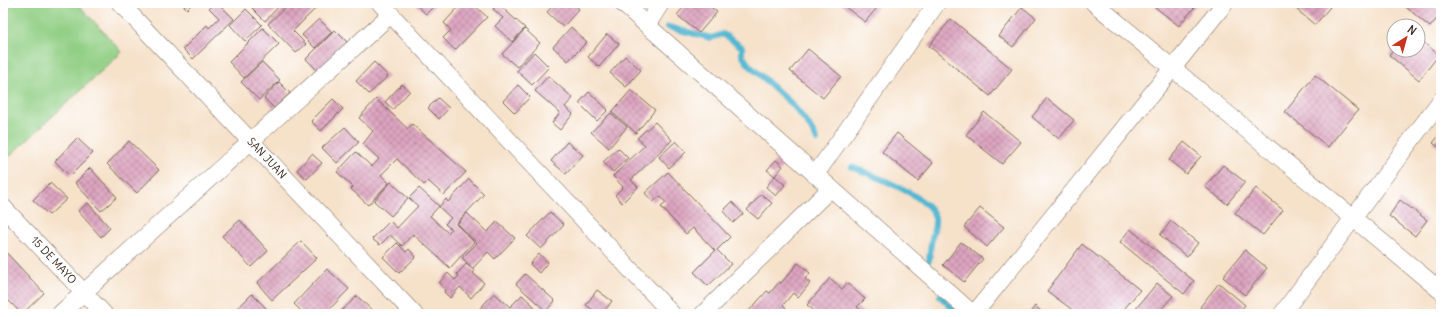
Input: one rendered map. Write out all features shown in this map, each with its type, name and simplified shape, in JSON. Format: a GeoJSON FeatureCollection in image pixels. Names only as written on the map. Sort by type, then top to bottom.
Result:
{"type":"FeatureCollection","features":[{"type":"Feature","properties":{"kind":"street","name":"SAN JUAN"},"geometry":{"type":"LineString","coordinates":[[120,3],[414,314]]}},
{"type":"Feature","properties":{"kind":"street"},"geometry":{"type":"LineString","coordinates":[[622,3],[973,314],[1226,3]]}},
{"type":"Feature","properties":{"kind":"street"},"geometry":{"type":"LineString","coordinates":[[647,25],[661,3]]}},
{"type":"Feature","properties":{"kind":"street"},"geometry":{"type":"LineString","coordinates":[[816,174],[937,3]]}},
{"type":"Feature","properties":{"kind":"street"},"geometry":{"type":"LineString","coordinates":[[1094,3],[1441,292]]}},
{"type":"Feature","properties":{"kind":"street"},"geometry":{"type":"LineString","coordinates":[[60,314],[251,141],[383,6],[672,314]]}},
{"type":"Feature","properties":{"kind":"street"},"geometry":{"type":"LineString","coordinates":[[1282,314],[1441,100]]}},
{"type":"Feature","properties":{"kind":"street"},"geometry":{"type":"LineString","coordinates":[[703,314],[831,188]]}},
{"type":"Feature","properties":{"kind":"street","name":"15 DE MAYO"},"geometry":{"type":"LineString","coordinates":[[3,207],[104,314]]}},
{"type":"Feature","properties":{"kind":"green space"},"geometry":{"type":"Polygon","coordinates":[[[3,3],[77,3],[122,52],[3,162],[3,3]]]}},
{"type":"Feature","properties":{"kind":"building"},"geometry":{"type":"Polygon","coordinates":[[[181,3],[193,3],[187,9],[181,3]]]}},
{"type":"Feature","properties":{"kind":"building"},"geometry":{"type":"Polygon","coordinates":[[[215,3],[218,3],[234,19],[193,59],[183,49],[207,25],[209,28],[219,18],[209,8],[215,3]]]}},
{"type":"Feature","properties":{"kind":"building"},"geometry":{"type":"Polygon","coordinates":[[[257,3],[282,3],[265,21],[252,8],[257,3]]]}},
{"type":"Feature","properties":{"kind":"building"},"geometry":{"type":"Polygon","coordinates":[[[290,3],[313,3],[317,7],[293,31],[306,44],[296,53],[268,24],[290,3]]]}},
{"type":"Feature","properties":{"kind":"building"},"geometry":{"type":"Polygon","coordinates":[[[414,3],[437,3],[426,14],[414,3]]]}},
{"type":"Feature","properties":{"kind":"building"},"geometry":{"type":"Polygon","coordinates":[[[462,3],[472,3],[487,17],[455,50],[443,38],[451,30],[444,23],[462,3]]]}},
{"type":"Feature","properties":{"kind":"building"},"geometry":{"type":"Polygon","coordinates":[[[555,3],[574,3],[579,9],[563,27],[547,12],[555,3]]]}},
{"type":"Feature","properties":{"kind":"building"},"geometry":{"type":"Polygon","coordinates":[[[687,3],[706,3],[717,12],[699,33],[677,15],[687,3]]]}},
{"type":"Feature","properties":{"kind":"building"},"geometry":{"type":"Polygon","coordinates":[[[840,3],[881,3],[865,22],[840,3]]]}},
{"type":"Feature","properties":{"kind":"building"},"geometry":{"type":"Polygon","coordinates":[[[1158,3],[1198,3],[1179,26],[1155,7],[1158,3]]]}},
{"type":"Feature","properties":{"kind":"building"},"geometry":{"type":"Polygon","coordinates":[[[1289,3],[1325,3],[1330,7],[1315,25],[1289,3]]]}},
{"type":"Feature","properties":{"kind":"building"},"geometry":{"type":"Polygon","coordinates":[[[1401,3],[1441,3],[1441,14],[1430,27],[1426,24],[1426,18],[1419,18],[1401,3]]]}},
{"type":"Feature","properties":{"kind":"building"},"geometry":{"type":"Polygon","coordinates":[[[498,4],[525,28],[512,42],[495,26],[503,18],[493,9],[498,4]]]}},
{"type":"Feature","properties":{"kind":"building"},"geometry":{"type":"Polygon","coordinates":[[[1022,7],[1036,18],[1013,47],[999,36],[1022,7]]]}},
{"type":"Feature","properties":{"kind":"building"},"geometry":{"type":"Polygon","coordinates":[[[246,9],[262,25],[245,41],[230,25],[246,9]]]}},
{"type":"Feature","properties":{"kind":"building"},"geometry":{"type":"Polygon","coordinates":[[[319,19],[332,32],[315,48],[302,35],[319,19]]]}},
{"type":"Feature","properties":{"kind":"building"},"geometry":{"type":"Polygon","coordinates":[[[951,19],[1012,69],[990,96],[929,46],[951,19]]]}},
{"type":"Feature","properties":{"kind":"building"},"geometry":{"type":"Polygon","coordinates":[[[571,27],[587,42],[568,61],[553,47],[571,27]]]}},
{"type":"Feature","properties":{"kind":"building"},"geometry":{"type":"Polygon","coordinates":[[[263,28],[279,44],[244,78],[229,62],[263,28]]]}},
{"type":"Feature","properties":{"kind":"building"},"geometry":{"type":"Polygon","coordinates":[[[525,29],[540,43],[517,67],[502,54],[525,29]]]}},
{"type":"Feature","properties":{"kind":"building"},"geometry":{"type":"Polygon","coordinates":[[[335,30],[350,45],[321,74],[306,59],[335,30]]]}},
{"type":"Feature","properties":{"kind":"building"},"geometry":{"type":"Polygon","coordinates":[[[607,34],[619,44],[599,67],[588,57],[607,34]]]}},
{"type":"Feature","properties":{"kind":"building"},"geometry":{"type":"Polygon","coordinates":[[[1426,44],[1439,55],[1419,80],[1393,58],[1426,58],[1426,44]]]}},
{"type":"Feature","properties":{"kind":"building"},"geometry":{"type":"Polygon","coordinates":[[[808,49],[841,76],[823,98],[790,71],[808,49]]]}},
{"type":"Feature","properties":{"kind":"building"},"geometry":{"type":"Polygon","coordinates":[[[534,52],[549,67],[532,85],[517,71],[534,52]]]}},
{"type":"Feature","properties":{"kind":"building"},"geometry":{"type":"Polygon","coordinates":[[[625,56],[641,70],[626,87],[610,73],[625,56]]]}},
{"type":"Feature","properties":{"kind":"building"},"geometry":{"type":"Polygon","coordinates":[[[262,62],[280,80],[259,100],[241,82],[262,62]]]}},
{"type":"Feature","properties":{"kind":"building"},"geometry":{"type":"Polygon","coordinates":[[[374,62],[388,76],[369,94],[356,81],[374,62]]]}},
{"type":"Feature","properties":{"kind":"building"},"geometry":{"type":"Polygon","coordinates":[[[1315,75],[1358,110],[1328,147],[1285,112],[1315,75]]]}},
{"type":"Feature","properties":{"kind":"building"},"geometry":{"type":"Polygon","coordinates":[[[548,76],[573,98],[565,107],[573,114],[560,130],[552,123],[560,113],[535,91],[548,76]]]}},
{"type":"Feature","properties":{"kind":"building"},"geometry":{"type":"Polygon","coordinates":[[[279,82],[290,93],[274,108],[264,98],[279,82]]]}},
{"type":"Feature","properties":{"kind":"building"},"geometry":{"type":"Polygon","coordinates":[[[402,84],[410,91],[393,109],[385,102],[402,84]]]}},
{"type":"Feature","properties":{"kind":"building"},"geometry":{"type":"Polygon","coordinates":[[[518,85],[530,97],[515,113],[503,101],[518,85]]]}},
{"type":"Feature","properties":{"kind":"building"},"geometry":{"type":"Polygon","coordinates":[[[631,90],[655,110],[636,133],[612,112],[631,90]]]}},
{"type":"Feature","properties":{"kind":"building"},"geometry":{"type":"Polygon","coordinates":[[[589,92],[608,110],[597,121],[579,103],[589,92]]]}},
{"type":"Feature","properties":{"kind":"building"},"geometry":{"type":"Polygon","coordinates":[[[438,98],[449,108],[439,119],[428,108],[438,98]]]}},
{"type":"Feature","properties":{"kind":"building"},"geometry":{"type":"Polygon","coordinates":[[[1047,98],[1074,120],[1059,139],[1032,117],[1047,98]]]}},
{"type":"Feature","properties":{"kind":"building"},"geometry":{"type":"Polygon","coordinates":[[[333,99],[343,109],[321,131],[311,121],[333,99]]]}},
{"type":"Feature","properties":{"kind":"building"},"geometry":{"type":"Polygon","coordinates":[[[376,99],[408,129],[412,124],[466,172],[444,195],[428,181],[424,185],[397,159],[381,175],[389,183],[368,205],[351,189],[353,187],[337,172],[356,152],[372,167],[379,159],[363,144],[373,131],[359,118],[376,99]]]}},
{"type":"Feature","properties":{"kind":"building"},"geometry":{"type":"Polygon","coordinates":[[[984,112],[1021,142],[1002,164],[966,135],[984,112]]]}},
{"type":"Feature","properties":{"kind":"building"},"geometry":{"type":"Polygon","coordinates":[[[611,113],[627,127],[609,148],[591,132],[611,113]]]}},
{"type":"Feature","properties":{"kind":"building"},"geometry":{"type":"Polygon","coordinates":[[[655,122],[672,140],[631,180],[638,187],[622,203],[615,195],[623,187],[613,176],[645,145],[637,138],[655,122]]]}},
{"type":"Feature","properties":{"kind":"building"},"geometry":{"type":"Polygon","coordinates":[[[345,127],[359,142],[337,163],[322,148],[345,127]]]}},
{"type":"Feature","properties":{"kind":"building"},"geometry":{"type":"Polygon","coordinates":[[[897,133],[933,163],[918,181],[882,152],[897,133]]]}},
{"type":"Feature","properties":{"kind":"building"},"geometry":{"type":"Polygon","coordinates":[[[1441,133],[1441,149],[1433,143],[1441,133]]]}},
{"type":"Feature","properties":{"kind":"building"},"geometry":{"type":"Polygon","coordinates":[[[77,138],[93,153],[70,176],[55,161],[77,138]]]}},
{"type":"Feature","properties":{"kind":"building"},"geometry":{"type":"Polygon","coordinates":[[[129,141],[159,170],[137,193],[107,164],[129,141]]]}},
{"type":"Feature","properties":{"kind":"building"},"geometry":{"type":"Polygon","coordinates":[[[676,141],[686,152],[669,168],[659,157],[676,141]]]}},
{"type":"Feature","properties":{"kind":"building"},"geometry":{"type":"Polygon","coordinates":[[[567,142],[583,155],[566,174],[551,161],[567,142]]]}},
{"type":"Feature","properties":{"kind":"building"},"geometry":{"type":"Polygon","coordinates":[[[1184,142],[1201,156],[1186,174],[1169,160],[1184,142]]]}},
{"type":"Feature","properties":{"kind":"building"},"geometry":{"type":"Polygon","coordinates":[[[618,148],[628,158],[613,172],[603,162],[618,148]]]}},
{"type":"Feature","properties":{"kind":"building"},"geometry":{"type":"Polygon","coordinates":[[[312,154],[322,163],[307,179],[297,170],[312,154]]]}},
{"type":"Feature","properties":{"kind":"building"},"geometry":{"type":"Polygon","coordinates":[[[776,160],[783,166],[775,176],[767,170],[776,160]]]}},
{"type":"Feature","properties":{"kind":"building"},"geometry":{"type":"Polygon","coordinates":[[[1223,165],[1245,182],[1227,204],[1205,187],[1223,165]]]}},
{"type":"Feature","properties":{"kind":"building"},"geometry":{"type":"Polygon","coordinates":[[[90,168],[117,197],[101,211],[75,183],[90,168]]]}},
{"type":"Feature","properties":{"kind":"building"},"geometry":{"type":"Polygon","coordinates":[[[668,172],[730,237],[717,250],[731,264],[708,286],[694,272],[715,251],[693,228],[686,234],[661,207],[666,203],[660,196],[653,202],[645,193],[668,172]]]}},
{"type":"Feature","properties":{"kind":"building"},"geometry":{"type":"Polygon","coordinates":[[[775,176],[785,185],[776,196],[766,187],[775,176]]]}},
{"type":"Feature","properties":{"kind":"building"},"geometry":{"type":"Polygon","coordinates":[[[469,179],[484,194],[456,224],[474,242],[450,268],[413,234],[402,246],[390,235],[380,245],[372,239],[390,221],[397,228],[418,206],[409,198],[419,188],[439,206],[430,216],[448,233],[451,229],[445,224],[451,218],[439,207],[446,199],[448,202],[469,179]]]}},
{"type":"Feature","properties":{"kind":"building"},"geometry":{"type":"Polygon","coordinates":[[[391,182],[408,198],[391,216],[374,201],[391,182]]]}},
{"type":"Feature","properties":{"kind":"building"},"geometry":{"type":"Polygon","coordinates":[[[50,183],[67,199],[49,215],[33,200],[50,183]]]}},
{"type":"Feature","properties":{"kind":"building"},"geometry":{"type":"Polygon","coordinates":[[[1256,188],[1283,210],[1263,235],[1235,213],[1256,188]]]}},
{"type":"Feature","properties":{"kind":"building"},"geometry":{"type":"Polygon","coordinates":[[[761,194],[772,203],[758,219],[747,210],[761,194]]]}},
{"type":"Feature","properties":{"kind":"building"},"geometry":{"type":"Polygon","coordinates":[[[1400,200],[1427,220],[1415,236],[1389,216],[1400,200]]]}},
{"type":"Feature","properties":{"kind":"building"},"geometry":{"type":"Polygon","coordinates":[[[732,202],[743,214],[733,223],[723,211],[732,202]]]}},
{"type":"Feature","properties":{"kind":"building"},"geometry":{"type":"Polygon","coordinates":[[[88,203],[110,228],[101,237],[78,211],[88,203]]]}},
{"type":"Feature","properties":{"kind":"building"},"geometry":{"type":"Polygon","coordinates":[[[980,208],[1004,227],[987,247],[964,227],[980,208]]]}},
{"type":"Feature","properties":{"kind":"building"},"geometry":{"type":"Polygon","coordinates":[[[550,212],[564,225],[541,249],[527,236],[550,212]]]}},
{"type":"Feature","properties":{"kind":"building"},"geometry":{"type":"Polygon","coordinates":[[[467,213],[487,232],[497,222],[515,238],[495,259],[488,252],[473,268],[462,258],[477,243],[457,224],[467,213]]]}},
{"type":"Feature","properties":{"kind":"building"},"geometry":{"type":"Polygon","coordinates":[[[240,220],[268,251],[251,267],[222,236],[240,220]]]}},
{"type":"Feature","properties":{"kind":"building"},"geometry":{"type":"Polygon","coordinates":[[[1171,221],[1198,243],[1187,257],[1160,235],[1171,221]]]}},
{"type":"Feature","properties":{"kind":"building"},"geometry":{"type":"Polygon","coordinates":[[[1130,229],[1194,281],[1184,294],[1120,242],[1130,229]]]}},
{"type":"Feature","properties":{"kind":"building"},"geometry":{"type":"Polygon","coordinates":[[[301,241],[317,258],[272,300],[257,283],[301,241]]]}},
{"type":"Feature","properties":{"kind":"building"},"geometry":{"type":"Polygon","coordinates":[[[961,242],[983,259],[964,282],[943,265],[961,242]]]}},
{"type":"Feature","properties":{"kind":"building"},"geometry":{"type":"Polygon","coordinates":[[[397,243],[406,252],[409,249],[416,257],[399,273],[383,257],[397,243]]]}},
{"type":"Feature","properties":{"kind":"building"},"geometry":{"type":"Polygon","coordinates":[[[1082,244],[1140,290],[1120,314],[1078,314],[1047,291],[1082,244]]]}},
{"type":"Feature","properties":{"kind":"building"},"geometry":{"type":"Polygon","coordinates":[[[3,249],[44,293],[22,314],[3,295],[3,249]]]}},
{"type":"Feature","properties":{"kind":"building"},"geometry":{"type":"Polygon","coordinates":[[[1245,250],[1267,268],[1245,295],[1223,277],[1245,250]]]}},
{"type":"Feature","properties":{"kind":"building"},"geometry":{"type":"Polygon","coordinates":[[[539,254],[548,262],[539,273],[530,264],[539,254]]]}},
{"type":"Feature","properties":{"kind":"building"},"geometry":{"type":"Polygon","coordinates":[[[798,263],[810,273],[805,279],[810,283],[798,298],[793,293],[783,305],[787,309],[783,314],[750,314],[748,312],[767,291],[770,293],[779,282],[781,283],[798,263]]]}},
{"type":"Feature","properties":{"kind":"building"},"geometry":{"type":"Polygon","coordinates":[[[466,264],[475,271],[473,273],[484,283],[471,298],[460,287],[450,298],[444,292],[445,290],[439,283],[448,273],[455,280],[459,276],[457,274],[466,264]]]}},
{"type":"Feature","properties":{"kind":"building"},"geometry":{"type":"Polygon","coordinates":[[[327,269],[349,289],[325,314],[304,314],[294,304],[327,269]]]}},
{"type":"Feature","properties":{"kind":"building"},"geometry":{"type":"Polygon","coordinates":[[[525,274],[555,301],[546,311],[516,284],[525,274]]]}},
{"type":"Feature","properties":{"kind":"building"},"geometry":{"type":"Polygon","coordinates":[[[830,278],[842,289],[847,283],[865,299],[857,307],[865,314],[818,314],[807,305],[830,278]]]}},
{"type":"Feature","properties":{"kind":"building"},"geometry":{"type":"Polygon","coordinates":[[[1157,283],[1173,296],[1157,314],[1138,314],[1134,311],[1157,283]]]}},
{"type":"Feature","properties":{"kind":"building"},"geometry":{"type":"Polygon","coordinates":[[[1219,283],[1245,305],[1238,314],[1208,314],[1200,307],[1219,283]]]}},
{"type":"Feature","properties":{"kind":"building"},"geometry":{"type":"Polygon","coordinates":[[[597,290],[612,301],[602,314],[598,314],[586,305],[597,290]]]}},
{"type":"Feature","properties":{"kind":"building"},"geometry":{"type":"Polygon","coordinates":[[[494,293],[510,307],[522,295],[535,307],[528,314],[475,314],[494,293]]]}},
{"type":"Feature","properties":{"kind":"building"},"geometry":{"type":"Polygon","coordinates":[[[252,294],[272,314],[235,314],[234,312],[252,294]]]}},
{"type":"Feature","properties":{"kind":"building"},"geometry":{"type":"Polygon","coordinates":[[[357,296],[376,314],[338,314],[357,296]]]}},
{"type":"Feature","properties":{"kind":"building"},"geometry":{"type":"Polygon","coordinates":[[[1035,306],[1044,314],[1029,314],[1035,306]]]}},
{"type":"Feature","properties":{"kind":"building"},"geometry":{"type":"Polygon","coordinates":[[[886,310],[891,314],[883,314],[886,310]]]}},
{"type":"Feature","properties":{"kind":"waterway"},"geometry":{"type":"LineString","coordinates":[[668,27],[711,38],[723,34],[742,47],[742,55],[749,65],[792,104],[808,124],[817,140]]}},
{"type":"Feature","properties":{"kind":"waterway"},"geometry":{"type":"LineString","coordinates":[[852,167],[912,194],[931,210],[935,218],[935,223],[929,261]]}},
{"type":"Feature","properties":{"kind":"waterway"},"geometry":{"type":"LineString","coordinates":[[940,296],[958,314]]}}]}
